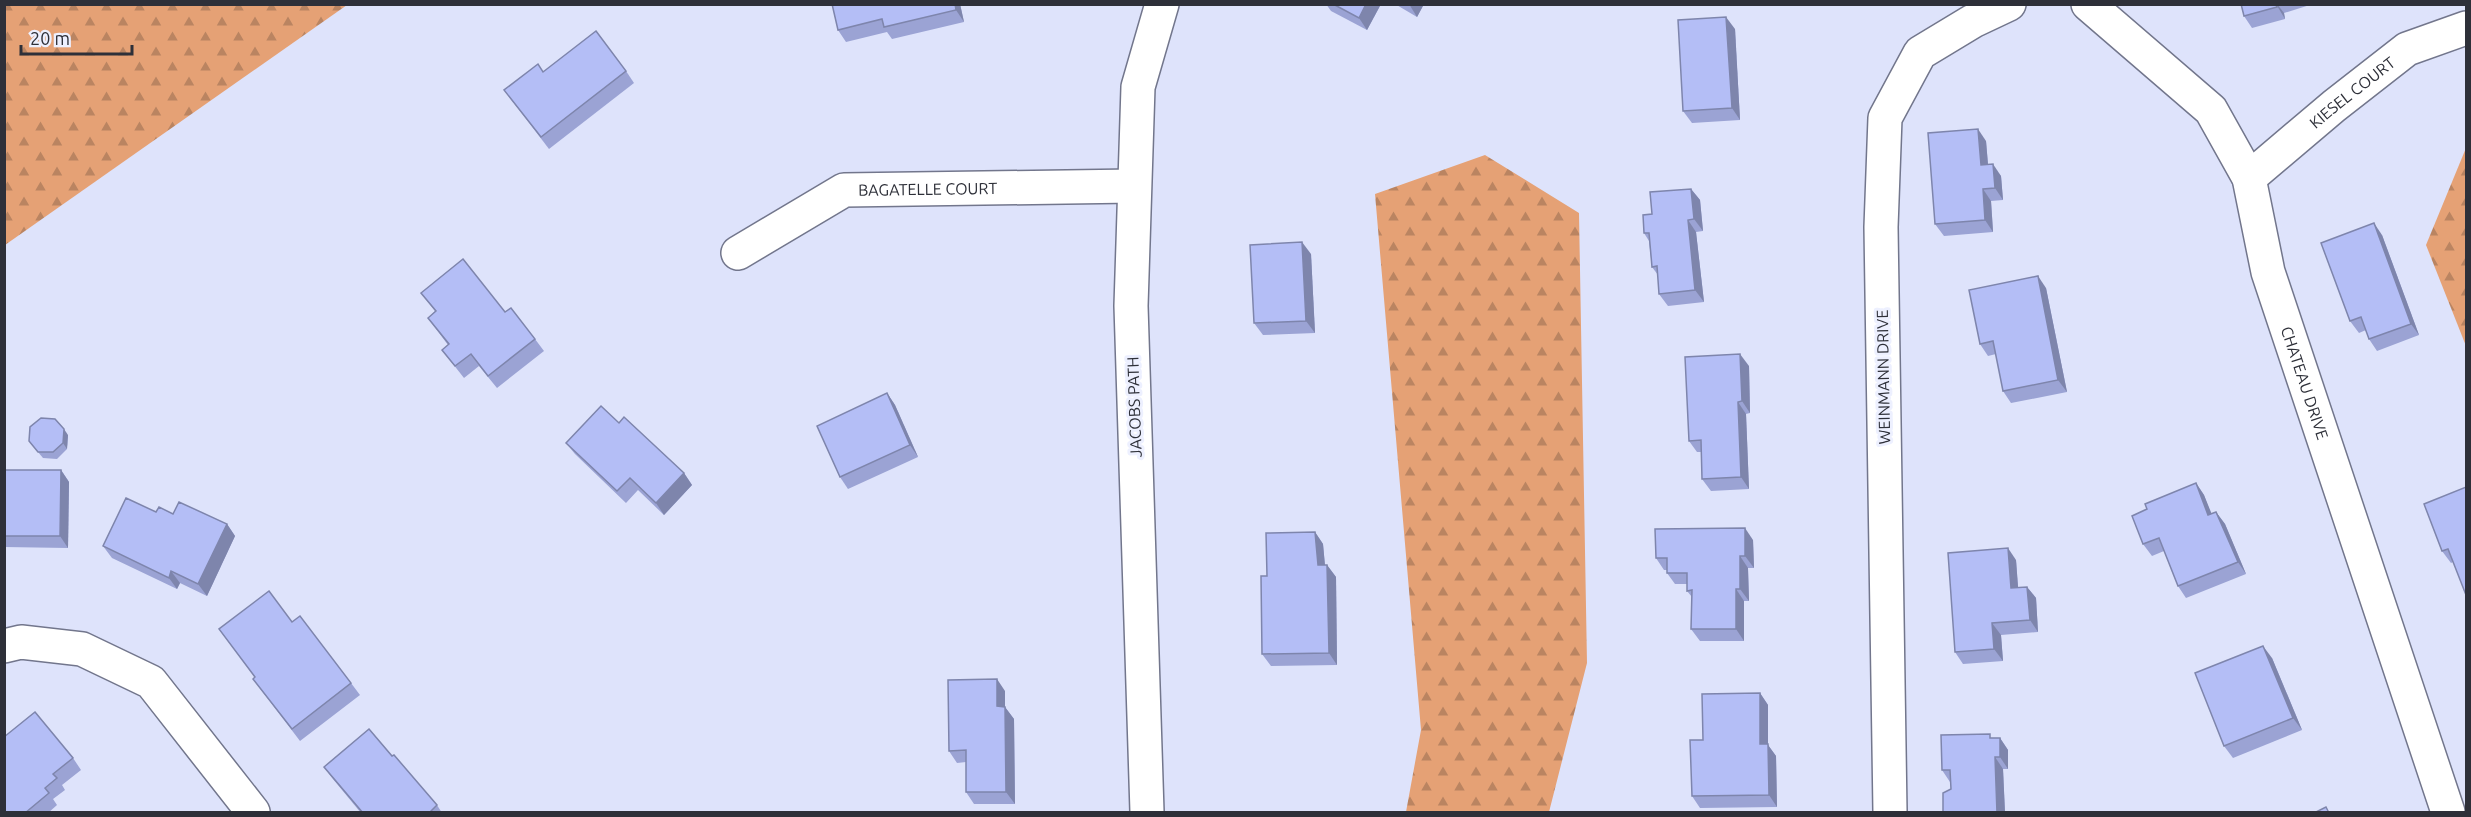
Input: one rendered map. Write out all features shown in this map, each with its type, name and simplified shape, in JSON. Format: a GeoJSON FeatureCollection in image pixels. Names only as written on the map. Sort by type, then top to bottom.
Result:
{"type":"FeatureCollection","features":[{"type":"Feature","properties":{"kind":"street","name":"JACOBS PATH"},"geometry":{"type":"LineString","coordinates":[[1147,813],[1131,306],[1138,87],[1162,4]]}},
{"type":"Feature","properties":{"kind":"street","name":"WEINMANN DRIVE"},"geometry":{"type":"LineString","coordinates":[[1890,813],[1881,227],[1885,118],[1920,53],[1973,21],[2009,4]]}},
{"type":"Feature","properties":{"kind":"street","name":"CHATEAU DRIVE"},"geometry":{"type":"LineString","coordinates":[[2088,4],[2211,110],[2249,178],[2268,272],[2448,813]]}},
{"type":"Feature","properties":{"kind":"street","name":"KIESEL COURT"},"geometry":{"type":"LineString","coordinates":[[2249,178],[2334,106],[2407,49],[2466,28]]}},
{"type":"Feature","properties":{"kind":"street","name":"BAGATELLE COURT"},"geometry":{"type":"LineString","coordinates":[[738,253],[844,190],[1134,186]]}},
{"type":"Feature","properties":{"kind":"street"},"geometry":{"type":"LineString","coordinates":[[4,646],[21,642],[82,649],[151,682],[253,813]]}},
{"type":"Feature","properties":{"kind":"green space"},"geometry":{"type":"Polygon","coordinates":[[[5,4],[347,4],[347,5],[5,245],[5,4]]]}},
{"type":"Feature","properties":{"kind":"green space"},"geometry":{"type":"Polygon","coordinates":[[[2466,148],[2466,346],[2426,245],[2466,148]]]}},
{"type":"Feature","properties":{"kind":"green space"},"geometry":{"type":"Polygon","coordinates":[[[1485,155],[1579,213],[1587,663],[1549,812],[1406,812],[1421,730],[1375,194],[1485,155]]]}},
{"type":"Feature","properties":{"kind":"building"},"geometry":{"type":"Polygon","coordinates":[[[832,4],[955,4],[956,10],[884,27],[882,19],[838,30],[832,4]]]}},
{"type":"Feature","properties":{"kind":"building"},"geometry":{"type":"Polygon","coordinates":[[[1333,4],[1366,4],[1359,18],[1333,4]]]}},
{"type":"Feature","properties":{"kind":"building"},"geometry":{"type":"Polygon","coordinates":[[[2241,4],[2276,4],[2277,7],[2244,16],[2241,4]]]}},
{"type":"Feature","properties":{"kind":"building"},"geometry":{"type":"Polygon","coordinates":[[[1726,17],[1732,108],[1683,111],[1678,20],[1726,17]]]}},
{"type":"Feature","properties":{"kind":"building"},"geometry":{"type":"Polygon","coordinates":[[[596,31],[626,71],[541,137],[504,90],[538,64],[543,72],[596,31]]]}},
{"type":"Feature","properties":{"kind":"building"},"geometry":{"type":"Polygon","coordinates":[[[1978,129],[1981,165],[1993,164],[1995,188],[1983,189],[1985,220],[1935,224],[1928,133],[1978,129]]]}},
{"type":"Feature","properties":{"kind":"building"},"geometry":{"type":"Polygon","coordinates":[[[1691,189],[1694,219],[1688,220],[1695,290],[1659,294],[1657,266],[1652,267],[1649,233],[1644,233],[1643,215],[1652,214],[1650,192],[1691,189]]]}},
{"type":"Feature","properties":{"kind":"building"},"geometry":{"type":"Polygon","coordinates":[[[2374,223],[2411,324],[2369,339],[2361,317],[2350,321],[2321,243],[2374,223]]]}},
{"type":"Feature","properties":{"kind":"building"},"geometry":{"type":"Polygon","coordinates":[[[1302,242],[1306,321],[1254,323],[1250,245],[1302,242]]]}},
{"type":"Feature","properties":{"kind":"building"},"geometry":{"type":"Polygon","coordinates":[[[463,259],[505,312],[511,308],[535,339],[488,376],[471,354],[455,366],[442,350],[449,344],[428,318],[436,311],[421,293],[463,259]]]}},
{"type":"Feature","properties":{"kind":"building"},"geometry":{"type":"Polygon","coordinates":[[[2038,276],[2058,380],[2003,391],[1993,341],[1980,344],[1969,290],[2038,276]]]}},
{"type":"Feature","properties":{"kind":"building"},"geometry":{"type":"Polygon","coordinates":[[[1740,354],[1742,401],[1738,402],[1741,477],[1702,479],[1701,440],[1689,441],[1685,357],[1740,354]]]}},
{"type":"Feature","properties":{"kind":"building"},"geometry":{"type":"Polygon","coordinates":[[[887,393],[910,445],[840,477],[817,426],[887,393]]]}},
{"type":"Feature","properties":{"kind":"building"},"geometry":{"type":"Polygon","coordinates":[[[601,406],[619,423],[624,417],[684,473],[656,503],[630,478],[617,491],[566,443],[601,406]]]}},
{"type":"Feature","properties":{"kind":"building"},"geometry":{"type":"Polygon","coordinates":[[[41,418],[55,419],[64,429],[63,443],[53,452],[38,452],[29,441],[30,427],[41,418]]]}},
{"type":"Feature","properties":{"kind":"building"},"geometry":{"type":"Polygon","coordinates":[[[4,470],[61,470],[60,536],[4,536],[4,470]]]}},
{"type":"Feature","properties":{"kind":"building"},"geometry":{"type":"Polygon","coordinates":[[[2196,483],[2208,515],[2216,512],[2238,562],[2178,586],[2159,538],[2143,544],[2132,516],[2147,509],[2145,504],[2196,483]]]}},
{"type":"Feature","properties":{"kind":"building"},"geometry":{"type":"Polygon","coordinates":[[[2466,487],[2466,595],[2448,549],[2442,551],[2424,504],[2466,487]]]}},
{"type":"Feature","properties":{"kind":"building"},"geometry":{"type":"Polygon","coordinates":[[[126,498],[156,512],[159,507],[173,514],[179,502],[227,524],[198,584],[171,571],[169,578],[103,546],[126,498]]]}},
{"type":"Feature","properties":{"kind":"building"},"geometry":{"type":"Polygon","coordinates":[[[1745,528],[1745,556],[1740,556],[1740,589],[1736,589],[1736,629],[1691,629],[1692,590],[1687,591],[1687,573],[1667,573],[1667,558],[1656,558],[1655,529],[1745,528]]]}},
{"type":"Feature","properties":{"kind":"building"},"geometry":{"type":"Polygon","coordinates":[[[1315,532],[1318,565],[1327,565],[1329,653],[1262,654],[1261,576],[1267,576],[1266,533],[1315,532]]]}},
{"type":"Feature","properties":{"kind":"building"},"geometry":{"type":"Polygon","coordinates":[[[2008,548],[2011,588],[2027,587],[2030,620],[1992,623],[1994,649],[1955,652],[1948,553],[2008,548]]]}},
{"type":"Feature","properties":{"kind":"building"},"geometry":{"type":"Polygon","coordinates":[[[269,591],[292,622],[300,616],[351,683],[292,729],[253,679],[255,677],[219,629],[269,591]]]}},
{"type":"Feature","properties":{"kind":"building"},"geometry":{"type":"Polygon","coordinates":[[[2263,646],[2293,718],[2224,746],[2195,673],[2263,646]]]}},
{"type":"Feature","properties":{"kind":"building"},"geometry":{"type":"Polygon","coordinates":[[[997,679],[997,706],[1005,707],[1006,792],[966,792],[966,750],[949,751],[948,680],[997,679]]]}},
{"type":"Feature","properties":{"kind":"building"},"geometry":{"type":"Polygon","coordinates":[[[1760,693],[1760,744],[1768,744],[1769,795],[1692,796],[1690,740],[1703,740],[1702,694],[1760,693]]]}},
{"type":"Feature","properties":{"kind":"building"},"geometry":{"type":"Polygon","coordinates":[[[35,712],[73,758],[53,774],[57,778],[45,788],[49,793],[25,813],[4,813],[4,737],[35,712]]]}},
{"type":"Feature","properties":{"kind":"building"},"geometry":{"type":"Polygon","coordinates":[[[369,729],[437,805],[429,813],[363,813],[324,767],[369,729]]]}},
{"type":"Feature","properties":{"kind":"building"},"geometry":{"type":"Polygon","coordinates":[[[1990,734],[1990,738],[2000,738],[2000,757],[1995,757],[1997,813],[1943,813],[1943,793],[1951,789],[1950,770],[1942,770],[1941,735],[1990,734]]]}},
{"type":"Feature","properties":{"kind":"building"},"geometry":{"type":"Polygon","coordinates":[[[2326,807],[2329,813],[2314,813],[2326,807]]]}}]}
